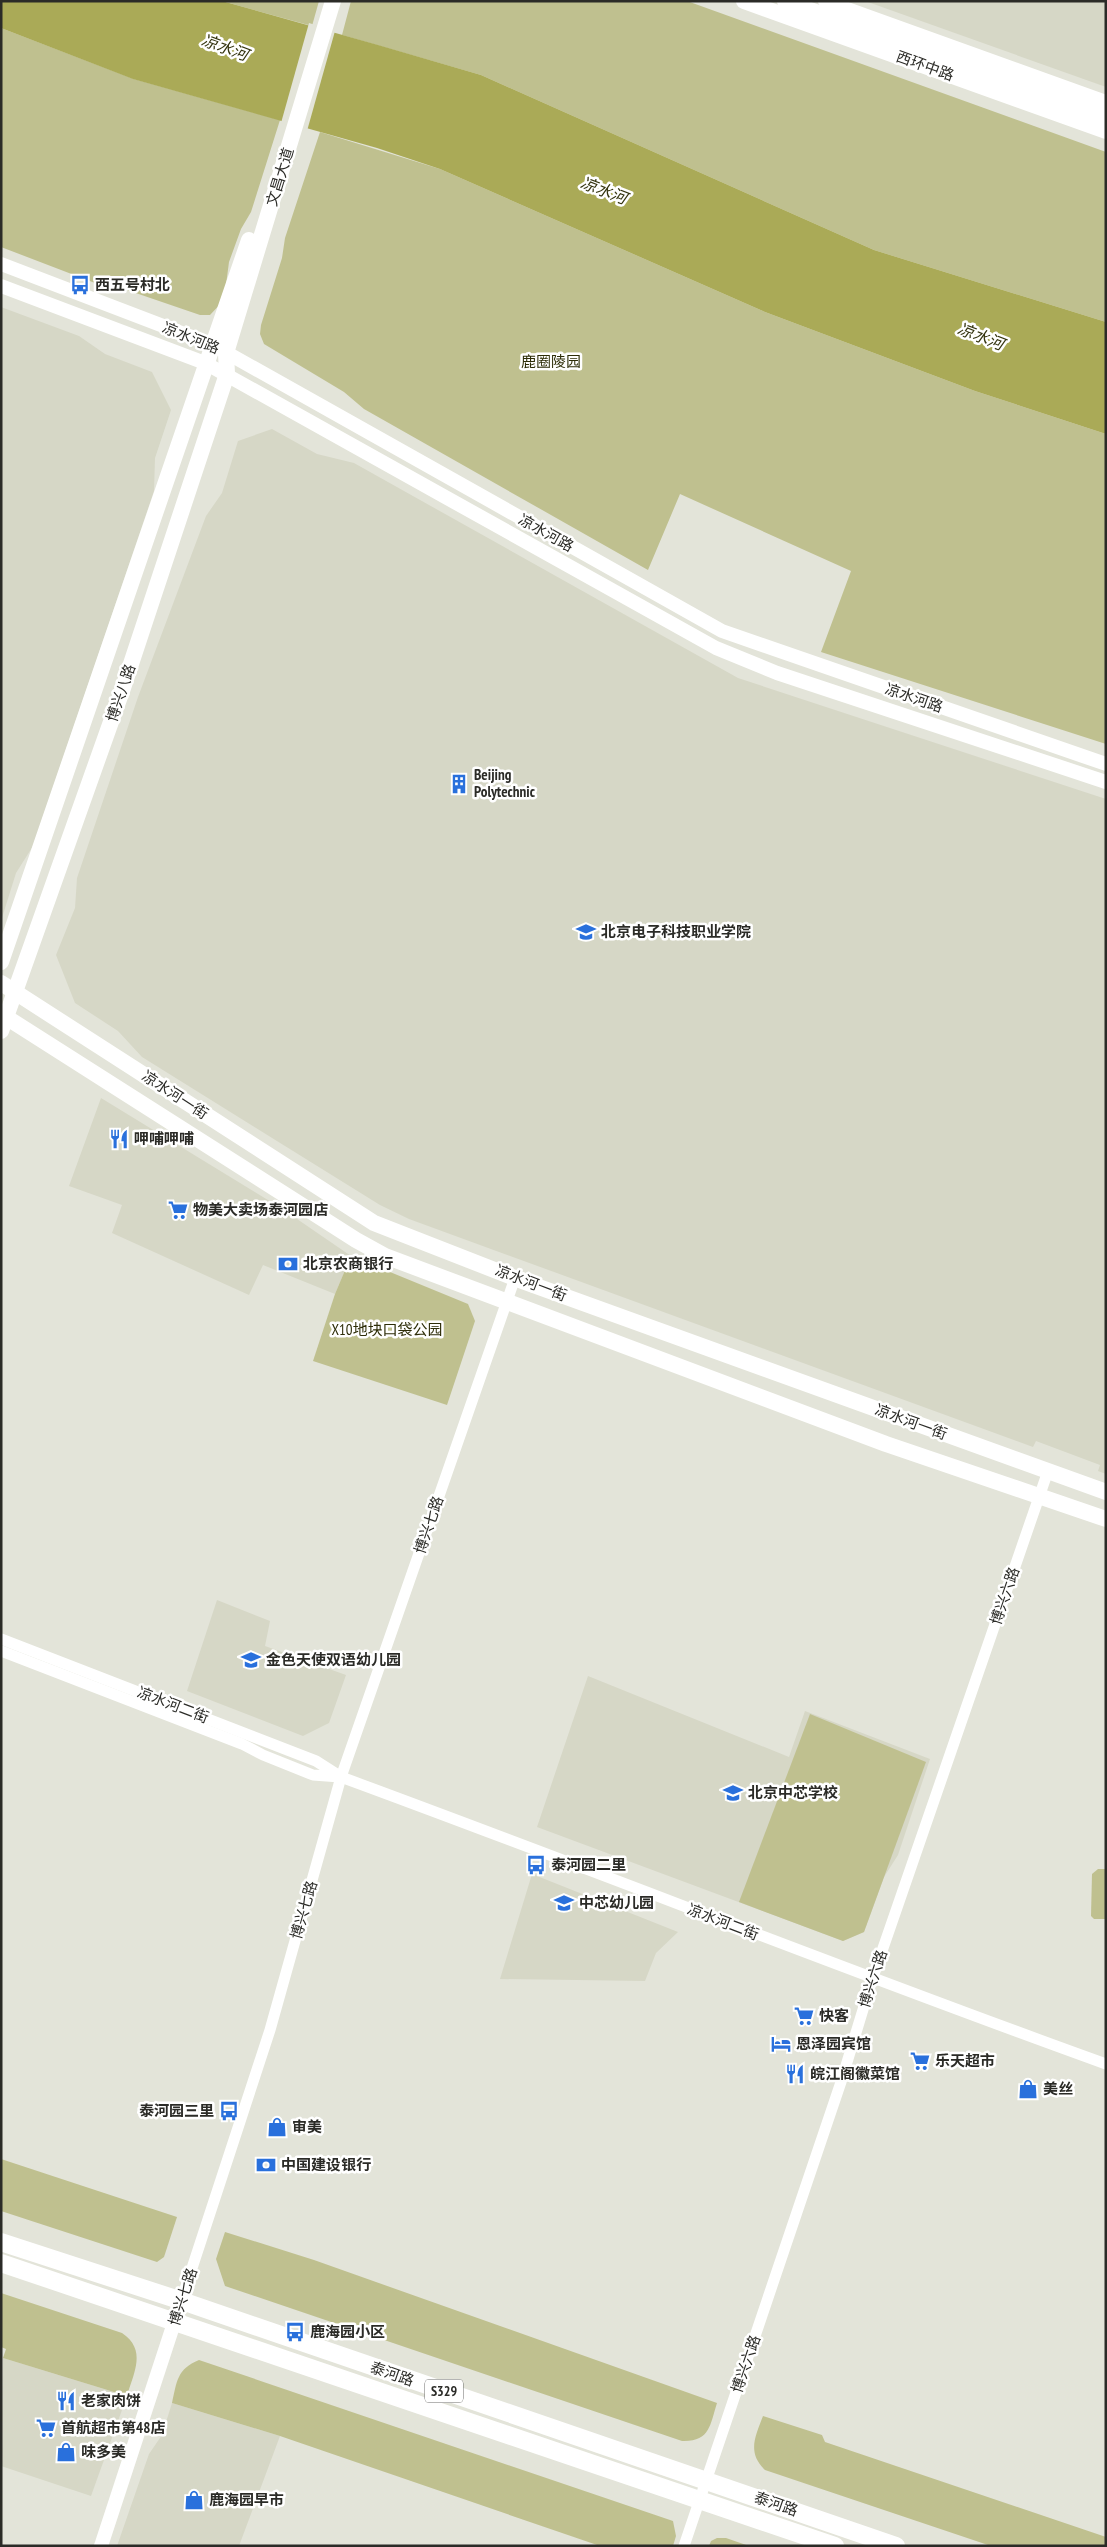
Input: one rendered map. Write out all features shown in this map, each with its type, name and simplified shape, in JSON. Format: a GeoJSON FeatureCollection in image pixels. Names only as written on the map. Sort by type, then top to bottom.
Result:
{"type":"FeatureCollection","features":[{"type":"Feature","properties":{"kind":"main road","name":"文昌大道"},"geometry":{"type":"LineString","coordinates":[[285,147],[322,1]]}},
{"type":"Feature","properties":{"kind":"main road","name":"文昌大道"},"geometry":{"type":"LineString","coordinates":[[220,349],[333,1]]}},
{"type":"Feature","properties":{"kind":"main road","name":"西环中路"},"geometry":{"type":"LineString","coordinates":[[744,1],[1106,131]]}},
{"type":"Feature","properties":{"kind":"main road","name":"西环中路"},"geometry":{"type":"LineString","coordinates":[[789,2],[1106,116]]}},
{"type":"Feature","properties":{"kind":"main road","name":"博兴八路"},"geometry":{"type":"LineString","coordinates":[[1,962],[205,363],[220,349],[228,374],[123,688],[8,987],[3,1021]]}},
{"type":"Feature","properties":{"kind":"main road","name":"凉水河一街"},"geometry":{"type":"LineString","coordinates":[[8,987],[374,1223],[515,1278],[1106,1492]]}},
{"type":"Feature","properties":{"kind":"main road","name":"凉水河一街"},"geometry":{"type":"LineString","coordinates":[[3,1021],[356,1240],[385,1256],[886,1444],[1106,1519]]}},
{"type":"Feature","properties":{"kind":"main road"},"geometry":{"type":"LineString","coordinates":[[456,1283],[465,1281],[470,1275],[468,1259]]}},
{"type":"Feature","properties":{"kind":"main road","name":"泰河路"},"geometry":{"type":"LineString","coordinates":[[1,2242],[182,2301],[896,2546]]}},
{"type":"Feature","properties":{"kind":"main road","name":"泰河路"},"geometry":{"type":"LineString","coordinates":[[1,2262],[835,2546]]}},
{"type":"Feature","properties":{"kind":"street"},"geometry":{"type":"LineString","coordinates":[[825,1],[1106,102]]}},
{"type":"Feature","properties":{"kind":"street","name":"凉水河路"},"geometry":{"type":"LineString","coordinates":[[1,264],[220,349],[722,631],[1106,764]]}},
{"type":"Feature","properties":{"kind":"street","name":"凉水河路"},"geometry":{"type":"LineString","coordinates":[[1,286],[205,363],[228,374],[716,648],[777,673],[1106,782]]}},
{"type":"Feature","properties":{"kind":"street","name":"博兴七路"},"geometry":{"type":"LineString","coordinates":[[101,2546],[270,2030],[341,1777],[515,1278]]}},
{"type":"Feature","properties":{"kind":"street","name":"博兴六路"},"geometry":{"type":"LineString","coordinates":[[684,2546],[841,2082],[872,1980],[1048,1471]]}},
{"type":"Feature","properties":{"kind":"street","name":"凉水河二街"},"geometry":{"type":"LineString","coordinates":[[1,1639],[316,1761],[341,1777],[541,1851],[872,1980],[1106,2064]]}},
{"type":"Feature","properties":{"kind":"street","name":"凉水河二街"},"geometry":{"type":"LineString","coordinates":[[1,1651],[242,1744],[263,1756],[313,1775],[341,1777]]}},
{"type":"Feature","properties":{"kind":"shaded area"},"geometry":{"type":"Polygon","coordinates":[[[865,1],[1106,1],[1106,87],[865,1]]]}},
{"type":"Feature","properties":{"kind":"shaded area"},"geometry":{"type":"Polygon","coordinates":[[[1,307],[79,336],[105,354],[152,372],[171,410],[155,458],[154,491],[33,846],[16,873],[1,921],[1,307]]]}},
{"type":"Feature","properties":{"kind":"shaded area","name":"北京电子科技职业学院"},"geometry":{"type":"Polygon","coordinates":[[[272,429],[317,454],[354,463],[738,678],[1106,799],[1106,1474],[1098,1471],[1100,1465],[1036,1441],[1033,1447],[409,1219],[380,1205],[142,1057],[118,1031],[75,1003],[56,955],[75,908],[77,878],[138,697],[206,516],[222,493],[238,441],[272,429]]]}},
{"type":"Feature","properties":{"kind":"shaded area"},"geometry":{"type":"Polygon","coordinates":[[[101,1098],[281,1208],[351,1256],[335,1294],[263,1265],[249,1295],[112,1233],[122,1205],[69,1186],[101,1098]]]}},
{"type":"Feature","properties":{"kind":"shaded area","name":"金色天使双语幼儿园"},"geometry":{"type":"Polygon","coordinates":[[[217,1600],[270,1621],[265,1646],[346,1675],[329,1723],[303,1736],[187,1691],[217,1600]]]}},
{"type":"Feature","properties":{"kind":"shaded area","name":"北京中芯学校"},"geometry":{"type":"Polygon","coordinates":[[[588,1676],[789,1757],[805,1711],[930,1759],[898,1855],[884,1877],[864,1932],[843,1941],[537,1827],[588,1676]]]}},
{"type":"Feature","properties":{"kind":"shaded area","name":"中芯幼儿园"},"geometry":{"type":"Polygon","coordinates":[[[532,1874],[678,1932],[656,1953],[645,1981],[500,1979],[532,1874]]]}},
{"type":"Feature","properties":{"kind":"shaded area"},"geometry":{"type":"Polygon","coordinates":[[[3,2358],[127,2396],[91,2496],[1,2466],[3,2358]]]}},
{"type":"Feature","properties":{"kind":"shaded area","name":"鹿海园早市"},"geometry":{"type":"Polygon","coordinates":[[[172,2403],[280,2436],[239,2546],[117,2546],[149,2454],[162,2435],[172,2403]]]}},
{"type":"Feature","properties":{"kind":"green space"},"geometry":{"type":"Polygon","coordinates":[[[222,1],[319,1],[312,26],[222,1]]]}},
{"type":"Feature","properties":{"kind":"green space"},"geometry":{"type":"Polygon","coordinates":[[[351,1],[687,1],[1106,152],[1106,322],[874,250],[481,75],[342,35],[351,1]]]}},
{"type":"Feature","properties":{"kind":"green space"},"geometry":{"type":"Polygon","coordinates":[[[1,28],[134,79],[280,120],[251,212],[241,229],[229,262],[224,300],[210,315],[200,315],[124,289],[95,283],[1,247],[1,28]]]}},
{"type":"Feature","properties":{"kind":"green space","name":"鹿圈陵园"},"geometry":{"type":"Polygon","coordinates":[[[320,132],[440,169],[765,312],[975,391],[1106,434],[1106,744],[821,652],[851,571],[680,494],[648,570],[364,409],[344,392],[264,344],[260,334],[261,325],[282,258],[285,238],[320,132]]]}},
{"type":"Feature","properties":{"kind":"green space","name":"X10地块口袋公园"},"geometry":{"type":"Polygon","coordinates":[[[351,1256],[468,1304],[475,1321],[447,1405],[313,1361],[335,1294],[351,1256]]]}},
{"type":"Feature","properties":{"kind":"green space"},"geometry":{"type":"Polygon","coordinates":[[[810,1714],[926,1762],[864,1932],[843,1941],[739,1902],[810,1714]]]}},
{"type":"Feature","properties":{"kind":"green space"},"geometry":{"type":"Polygon","coordinates":[[[1098,1869],[1106,1869],[1106,1919],[1094,1919],[1091,1916],[1092,1874],[1098,1869]]]}},
{"type":"Feature","properties":{"kind":"green space"},"geometry":{"type":"Polygon","coordinates":[[[1,2159],[177,2217],[164,2257],[157,2262],[1,2211],[1,2159]]]}},
{"type":"Feature","properties":{"kind":"green space"},"geometry":{"type":"Polygon","coordinates":[[[225,2232],[314,2260],[717,2403],[710,2425],[704,2435],[698,2439],[682,2441],[225,2286],[216,2259],[225,2232]]]}},
{"type":"Feature","properties":{"kind":"green space"},"geometry":{"type":"Polygon","coordinates":[[[1,2293],[122,2333],[130,2340],[136,2354],[135,2370],[127,2396],[3,2358],[6,2349],[1,2347],[1,2293]]]}},
{"type":"Feature","properties":{"kind":"green space"},"geometry":{"type":"Polygon","coordinates":[[[199,2360],[673,2521],[676,2536],[673,2546],[600,2546],[280,2436],[172,2403],[177,2382],[182,2372],[186,2367],[199,2360]]]}},
{"type":"Feature","properties":{"kind":"green space"},"geometry":{"type":"Polygon","coordinates":[[[763,2416],[822,2435],[825,2442],[1106,2537],[1106,2546],[991,2546],[765,2470],[759,2464],[754,2451],[755,2438],[763,2416]]]}},
{"type":"Feature","properties":{"kind":"green space"},"geometry":{"type":"Polygon","coordinates":[[[717,2538],[726,2538],[749,2546],[709,2546],[711,2541],[717,2538]]]}},
{"type":"Feature","properties":{"kind":"water","name":"凉水河"},"geometry":{"type":"Polygon","coordinates":[[[1,1],[222,1],[481,75],[874,250],[1106,322],[1106,434],[975,391],[765,312],[440,169],[377,148],[133,79],[1,28],[1,1]]]}},
{"type":"Feature","properties":{"kind":"pier"},"geometry":{"type":"Polygon","coordinates":[[[309,23],[335,31],[307,131],[281,123],[309,23]]]}},
{"type":"Feature","properties":{"kind":"place","name":"西五号村北"},"geometry":{"type":"Point","coordinates":[80,285]}},
{"type":"Feature","properties":{"kind":"place","name":"Beijing Polytechnic"},"geometry":{"type":"Point","coordinates":[459,784]}},
{"type":"Feature","properties":{"kind":"place","name":"北京电子科技职业学院"},"geometry":{"type":"Point","coordinates":[586,932]}},
{"type":"Feature","properties":{"kind":"place","name":"呷哺呷哺"},"geometry":{"type":"Point","coordinates":[119,1139]}},
{"type":"Feature","properties":{"kind":"place","name":"物美大卖场泰河园店"},"geometry":{"type":"Point","coordinates":[178,1210]}},
{"type":"Feature","properties":{"kind":"place","name":"北京农商银行"},"geometry":{"type":"Point","coordinates":[288,1264]}},
{"type":"Feature","properties":{"kind":"place","name":"金色天使双语幼儿园"},"geometry":{"type":"Point","coordinates":[251,1660]}},
{"type":"Feature","properties":{"kind":"place","name":"北京中芯学校"},"geometry":{"type":"Point","coordinates":[733,1793]}},
{"type":"Feature","properties":{"kind":"place","name":"泰河园二里"},"geometry":{"type":"Point","coordinates":[536,1865]}},
{"type":"Feature","properties":{"kind":"place","name":"中芯幼儿园"},"geometry":{"type":"Point","coordinates":[564,1903]}},
{"type":"Feature","properties":{"kind":"place","name":"快客"},"geometry":{"type":"Point","coordinates":[804,2016]}},
{"type":"Feature","properties":{"kind":"place","name":"恩泽园宾馆"},"geometry":{"type":"Point","coordinates":[781,2044]}},
{"type":"Feature","properties":{"kind":"place","name":"乐天超市"},"geometry":{"type":"Point","coordinates":[920,2061]}},
{"type":"Feature","properties":{"kind":"place","name":"皖江阁徽菜馆"},"geometry":{"type":"Point","coordinates":[795,2074]}},
{"type":"Feature","properties":{"kind":"place","name":"美丝"},"geometry":{"type":"Point","coordinates":[1028,2089]}},
{"type":"Feature","properties":{"kind":"place","name":"泰河园三里"},"geometry":{"type":"Point","coordinates":[229,2111]}},
{"type":"Feature","properties":{"kind":"place","name":"审美"},"geometry":{"type":"Point","coordinates":[277,2127]}},
{"type":"Feature","properties":{"kind":"place","name":"中国建设银行"},"geometry":{"type":"Point","coordinates":[266,2165]}},
{"type":"Feature","properties":{"kind":"place","name":"鹿海园小区"},"geometry":{"type":"Point","coordinates":[295,2332]}},
{"type":"Feature","properties":{"kind":"place","name":"老家肉饼"},"geometry":{"type":"Point","coordinates":[66,2401]}},
{"type":"Feature","properties":{"kind":"place","name":"首航超市第48店"},"geometry":{"type":"Point","coordinates":[46,2428]}},
{"type":"Feature","properties":{"kind":"place","name":"味多美"},"geometry":{"type":"Point","coordinates":[66,2452]}},
{"type":"Feature","properties":{"kind":"place","name":"鹿海园早市"},"geometry":{"type":"Point","coordinates":[194,2500]}}]}
